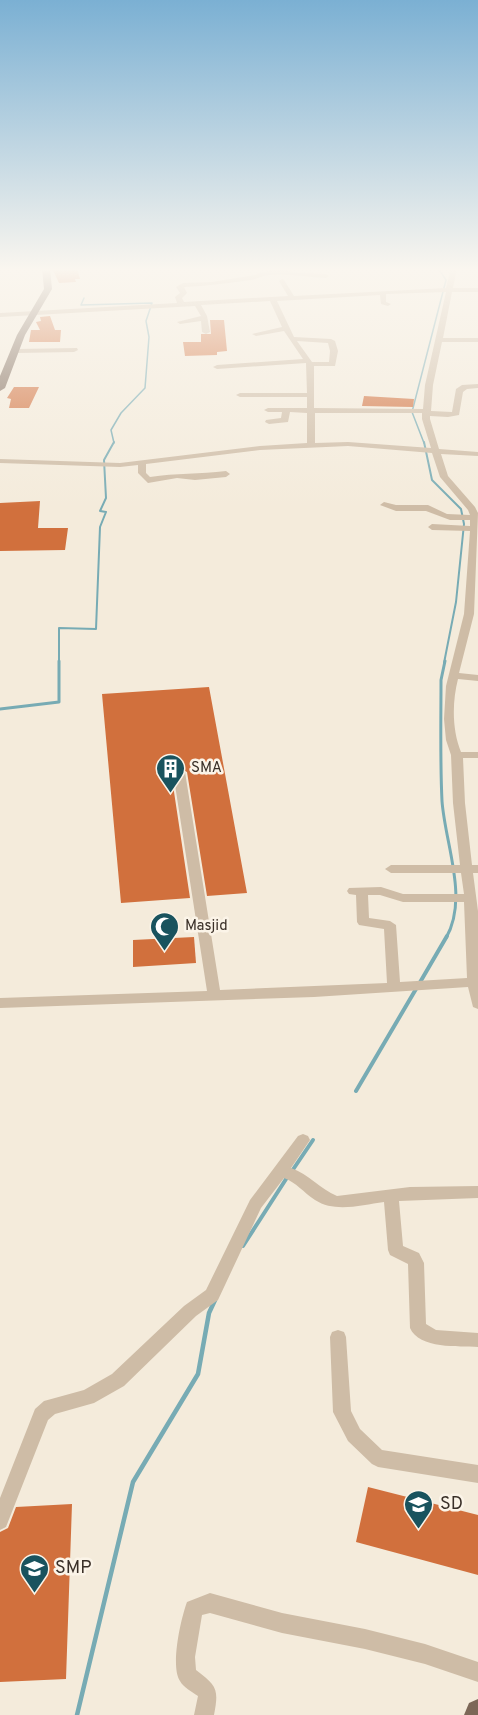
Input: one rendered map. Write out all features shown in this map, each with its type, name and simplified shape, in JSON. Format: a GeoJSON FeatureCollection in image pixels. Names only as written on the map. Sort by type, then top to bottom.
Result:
{"type":"FeatureCollection","features":[{"type":"Feature","properties":{"kind":"main road"},"geometry":{"type":"LineString","coordinates":[[1,383],[17,348]]}},
{"type":"Feature","properties":{"kind":"street"},"geometry":{"type":"LineString","coordinates":[[298,348],[310,363],[311,444]]}},
{"type":"Feature","properties":{"kind":"street"},"geometry":{"type":"LineString","coordinates":[[217,367],[332,364],[333,348]]}},
{"type":"Feature","properties":{"kind":"street"},"geometry":{"type":"LineString","coordinates":[[432,527],[466,524],[475,517],[472,509],[444,477],[428,449],[426,412],[438,348]]}},
{"type":"Feature","properties":{"kind":"street"},"geometry":{"type":"LineString","coordinates":[[16,351],[74,350]]}},
{"type":"Feature","properties":{"kind":"street"},"geometry":{"type":"LineString","coordinates":[[268,410],[412,409],[447,415],[456,413],[459,391],[463,387],[478,386]]}},
{"type":"Feature","properties":{"kind":"street"},"geometry":{"type":"LineString","coordinates":[[240,395],[310,395]]}},
{"type":"Feature","properties":{"kind":"street"},"geometry":{"type":"LineString","coordinates":[[269,423],[285,420],[286,410]]}},
{"type":"Feature","properties":{"kind":"street"},"geometry":{"type":"LineString","coordinates":[[0,460],[83,466],[142,464],[260,448],[311,444],[374,444],[478,454]]}},
{"type":"Feature","properties":{"kind":"street"},"geometry":{"type":"LineString","coordinates":[[142,464],[144,477],[150,481],[177,475],[195,477],[226,474]]}},
{"type":"Feature","properties":{"kind":"street"},"geometry":{"type":"LineString","coordinates":[[384,505],[392,508],[428,508],[438,516],[466,524],[476,546],[468,614],[449,696],[449,719],[451,740],[457,755],[460,898],[478,1004]]}},
{"type":"Feature","properties":{"kind":"street"},"geometry":{"type":"LineString","coordinates":[[453,676],[478,678]]}},
{"type":"Feature","properties":{"kind":"street"},"geometry":{"type":"LineString","coordinates":[[457,755],[478,755]]}},
{"type":"Feature","properties":{"kind":"street"},"geometry":{"type":"LineString","coordinates":[[179,772],[214,995]]}},
{"type":"Feature","properties":{"kind":"street"},"geometry":{"type":"LineString","coordinates":[[391,869],[461,869]]}},
{"type":"Feature","properties":{"kind":"street"},"geometry":{"type":"LineString","coordinates":[[394,987],[390,925],[363,922],[358,891],[381,891],[403,898],[460,898]]}},
{"type":"Feature","properties":{"kind":"street"},"geometry":{"type":"LineString","coordinates":[[0,1003],[415,987],[476,982]]}},
{"type":"Feature","properties":{"kind":"street"},"geometry":{"type":"LineString","coordinates":[[0,1521],[41,1415],[50,1407],[88,1397],[118,1380],[190,1311],[212,1295],[255,1204],[290,1173],[303,1140]]}},
{"type":"Feature","properties":{"kind":"street"},"geometry":{"type":"LineString","coordinates":[[290,1173],[321,1196],[337,1202],[391,1195],[478,1192]]}},
{"type":"Feature","properties":{"kind":"street"},"geometry":{"type":"LineString","coordinates":[[391,1195],[396,1250],[413,1258],[417,1269],[418,1328],[434,1337],[478,1340]]}},
{"type":"Feature","properties":{"kind":"street"},"geometry":{"type":"LineString","coordinates":[[338,1337],[342,1412],[354,1435],[378,1458],[478,1474]]}},
{"type":"Feature","properties":{"kind":"street"},"geometry":{"type":"LineString","coordinates":[[204,1715],[208,1695],[203,1686],[187,1675],[184,1657],[194,1609],[210,1603],[282,1623],[365,1639],[424,1654],[478,1672]]}},
{"type":"Feature","properties":{"kind":"building"},"geometry":{"type":"Polygon","coordinates":[[[184,348],[227,348],[227,351],[217,352],[217,355],[185,356],[184,348]]]}},
{"type":"Feature","properties":{"kind":"building"},"geometry":{"type":"Polygon","coordinates":[[[14,387],[39,387],[29,408],[9,408],[11,399],[7,398],[14,387]]]}},
{"type":"Feature","properties":{"kind":"building"},"geometry":{"type":"Polygon","coordinates":[[[364,396],[414,399],[413,407],[362,406],[364,396]]]}},
{"type":"Feature","properties":{"kind":"building"},"geometry":{"type":"Polygon","coordinates":[[[40,501],[38,528],[68,528],[65,550],[0,551],[0,503],[40,501]]]}},
{"type":"Feature","properties":{"kind":"building","name":"SMA"},"geometry":{"type":"Polygon","coordinates":[[[209,687],[247,893],[207,896],[187,772],[178,767],[171,772],[190,898],[121,903],[102,694],[209,687]]]}},
{"type":"Feature","properties":{"kind":"building","name":"Masjid"},"geometry":{"type":"Polygon","coordinates":[[[194,937],[196,963],[133,967],[133,940],[194,937]]]}},
{"type":"Feature","properties":{"kind":"building","name":"SD"},"geometry":{"type":"Polygon","coordinates":[[[368,1487],[478,1515],[478,1575],[356,1542],[368,1487]]]}},
{"type":"Feature","properties":{"kind":"building","name":"SMP"},"geometry":{"type":"Polygon","coordinates":[[[72,1504],[66,1679],[0,1682],[0,1532],[8,1528],[16,1507],[72,1504]]]}},
{"type":"Feature","properties":{"kind":"waterway"},"geometry":{"type":"LineString","coordinates":[[114,442],[111,430],[121,413],[145,388],[148,348]]}},
{"type":"Feature","properties":{"kind":"waterway"},"geometry":{"type":"LineString","coordinates":[[424,443],[412,412],[428,348]]}},
{"type":"Feature","properties":{"kind":"waterway"},"geometry":{"type":"LineString","coordinates":[[0,709],[59,702],[59,628],[96,629],[100,527],[106,512],[100,511],[106,498],[104,460],[114,442]]}},
{"type":"Feature","properties":{"kind":"waterway"},"geometry":{"type":"LineString","coordinates":[[424,442],[432,480],[461,509],[464,524],[456,602],[444,663]]}},
{"type":"Feature","properties":{"kind":"waterway"},"geometry":{"type":"LineString","coordinates":[[445,661],[441,680],[442,801],[456,888],[453,922],[446,937]]}},
{"type":"Feature","properties":{"kind":"waterway"},"geometry":{"type":"LineString","coordinates":[[419,984],[446,937]]}},
{"type":"Feature","properties":{"kind":"waterway"},"geometry":{"type":"LineString","coordinates":[[356,1091],[416,989]]}},
{"type":"Feature","properties":{"kind":"waterway"},"geometry":{"type":"LineString","coordinates":[[292,1171],[313,1140]]}},
{"type":"Feature","properties":{"kind":"waterway"},"geometry":{"type":"LineString","coordinates":[[243,1246],[288,1176]]}},
{"type":"Feature","properties":{"kind":"waterway"},"geometry":{"type":"LineString","coordinates":[[77,1715],[133,1482],[198,1374],[209,1313],[215,1300]]}},
{"type":"Feature","properties":{"kind":"place","name":"SMA"},"geometry":{"type":"Point","coordinates":[170,794]}},
{"type":"Feature","properties":{"kind":"place","name":"Masjid"},"geometry":{"type":"Point","coordinates":[164,952]}},
{"type":"Feature","properties":{"kind":"place","name":"SD"},"geometry":{"type":"Point","coordinates":[419,1530]}},
{"type":"Feature","properties":{"kind":"place","name":"SMP"},"geometry":{"type":"Point","coordinates":[34,1594]}}]}
